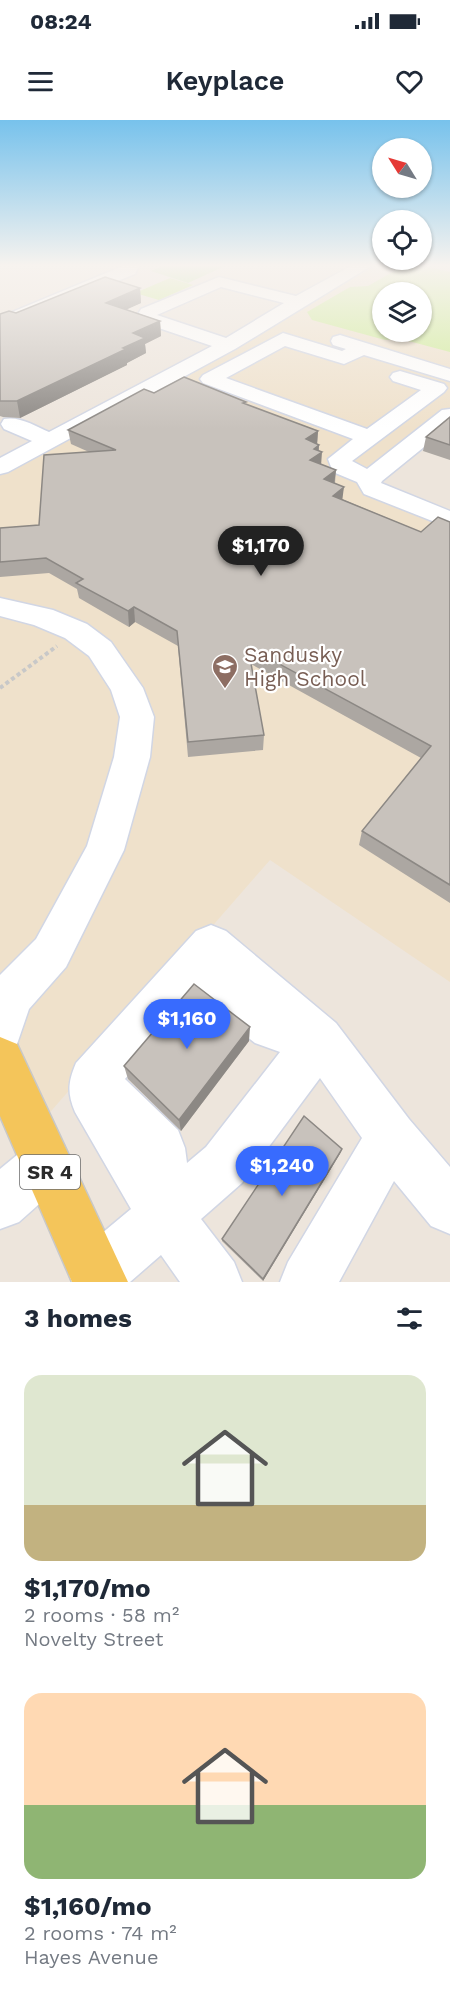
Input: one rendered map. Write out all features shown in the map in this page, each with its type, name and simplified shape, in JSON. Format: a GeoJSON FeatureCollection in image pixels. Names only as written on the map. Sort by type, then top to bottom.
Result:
{"type":"FeatureCollection","features":[{"type":"Feature","properties":{"kind":"main road","name":"SR 4"},"geometry":{"type":"LineString","coordinates":[[0,1061],[99,1278]]}},
{"type":"Feature","properties":{"kind":"street"},"geometry":{"type":"LineString","coordinates":[[151,320],[228,345]]}},
{"type":"Feature","properties":{"kind":"street"},"geometry":{"type":"LineString","coordinates":[[0,467],[228,345],[267,320]]}},
{"type":"Feature","properties":{"kind":"street"},"geometry":{"type":"LineString","coordinates":[[275,320],[436,388],[340,459],[341,466],[372,484],[450,520]]}},
{"type":"Feature","properties":{"kind":"street"},"geometry":{"type":"LineString","coordinates":[[370,438],[210,379],[283,339],[450,375]]}},
{"type":"Feature","properties":{"kind":"street"},"geometry":{"type":"LineString","coordinates":[[372,484],[450,415]]}},
{"type":"Feature","properties":{"kind":"street"},"geometry":{"type":"LineString","coordinates":[[12,424],[51,440]]}},
{"type":"Feature","properties":{"kind":"street"},"geometry":{"type":"LineString","coordinates":[[0,607],[43,616],[76,631],[100,649],[127,688],[137,717],[132,757],[105,850],[51,953],[10,997],[0,1031]]}},
{"type":"Feature","properties":{"kind":"street"},"geometry":{"type":"LineString","coordinates":[[213,1282],[165,1216],[160,1148],[93,1080],[211,945],[320,1039],[391,1137],[450,1207]]}},
{"type":"Feature","properties":{"kind":"street"},"geometry":{"type":"LineString","coordinates":[[99,1278],[224,1165],[320,1039]]}},
{"type":"Feature","properties":{"kind":"street"},"geometry":{"type":"LineString","coordinates":[[308,1282],[391,1137]]}},
{"type":"Feature","properties":{"kind":"street"},"geometry":{"type":"LineString","coordinates":[[0,1203],[46,1164]]}},
{"type":"Feature","properties":{"kind":"path"},"geometry":{"type":"LineString","coordinates":[[0,688],[76,631]]}},
{"type":"Feature","properties":{"kind":"shaded area","name":"Sandusky High School"},"geometry":{"type":"Polygon","coordinates":[[[276,320],[372,320],[372,342],[432,342],[432,320],[450,320],[450,426],[374,489],[450,520],[450,982],[270,860],[32,1133],[0,1061],[0,469],[276,320]]]}},
{"type":"Feature","properties":{"kind":"green space"},"geometry":{"type":"Polygon","coordinates":[[[313,320],[372,320],[372,336],[313,320]]]}},
{"type":"Feature","properties":{"kind":"green space"},"geometry":{"type":"Polygon","coordinates":[[[432,320],[450,320],[450,352],[412,342],[432,342],[432,320]]]}},
{"type":"Feature","properties":{"kind":"building"},"geometry":{"type":"Polygon","coordinates":[[[0,320],[160,321],[133,333],[145,338],[123,348],[126,349],[17,401],[0,401],[0,320]]]}},
{"type":"Feature","properties":{"kind":"building","name":"Sandusky High School"},"geometry":{"type":"Polygon","coordinates":[[[184,377],[246,402],[243,403],[318,431],[306,439],[319,445],[314,449],[322,452],[310,460],[336,470],[324,479],[344,487],[333,496],[421,532],[438,517],[450,522],[450,885],[362,831],[431,746],[248,647],[264,735],[188,742],[177,631],[134,607],[128,611],[76,583],[83,579],[46,558],[0,562],[0,528],[39,525],[44,455],[116,450],[68,430],[144,389],[154,393],[184,377]]]}},
{"type":"Feature","properties":{"kind":"building"},"geometry":{"type":"Polygon","coordinates":[[[450,417],[450,445],[426,437],[450,417]]]}},
{"type":"Feature","properties":{"kind":"building"},"geometry":{"type":"Polygon","coordinates":[[[194,984],[250,1027],[179,1120],[124,1066],[194,984]]]}},
{"type":"Feature","properties":{"kind":"building"},"geometry":{"type":"Polygon","coordinates":[[[304,1116],[342,1149],[263,1279],[222,1239],[304,1116]]]}},
{"type":"Feature","properties":{"kind":"place","name":"Sandusky High School"},"geometry":{"type":"Point","coordinates":[225,690]}}]}
